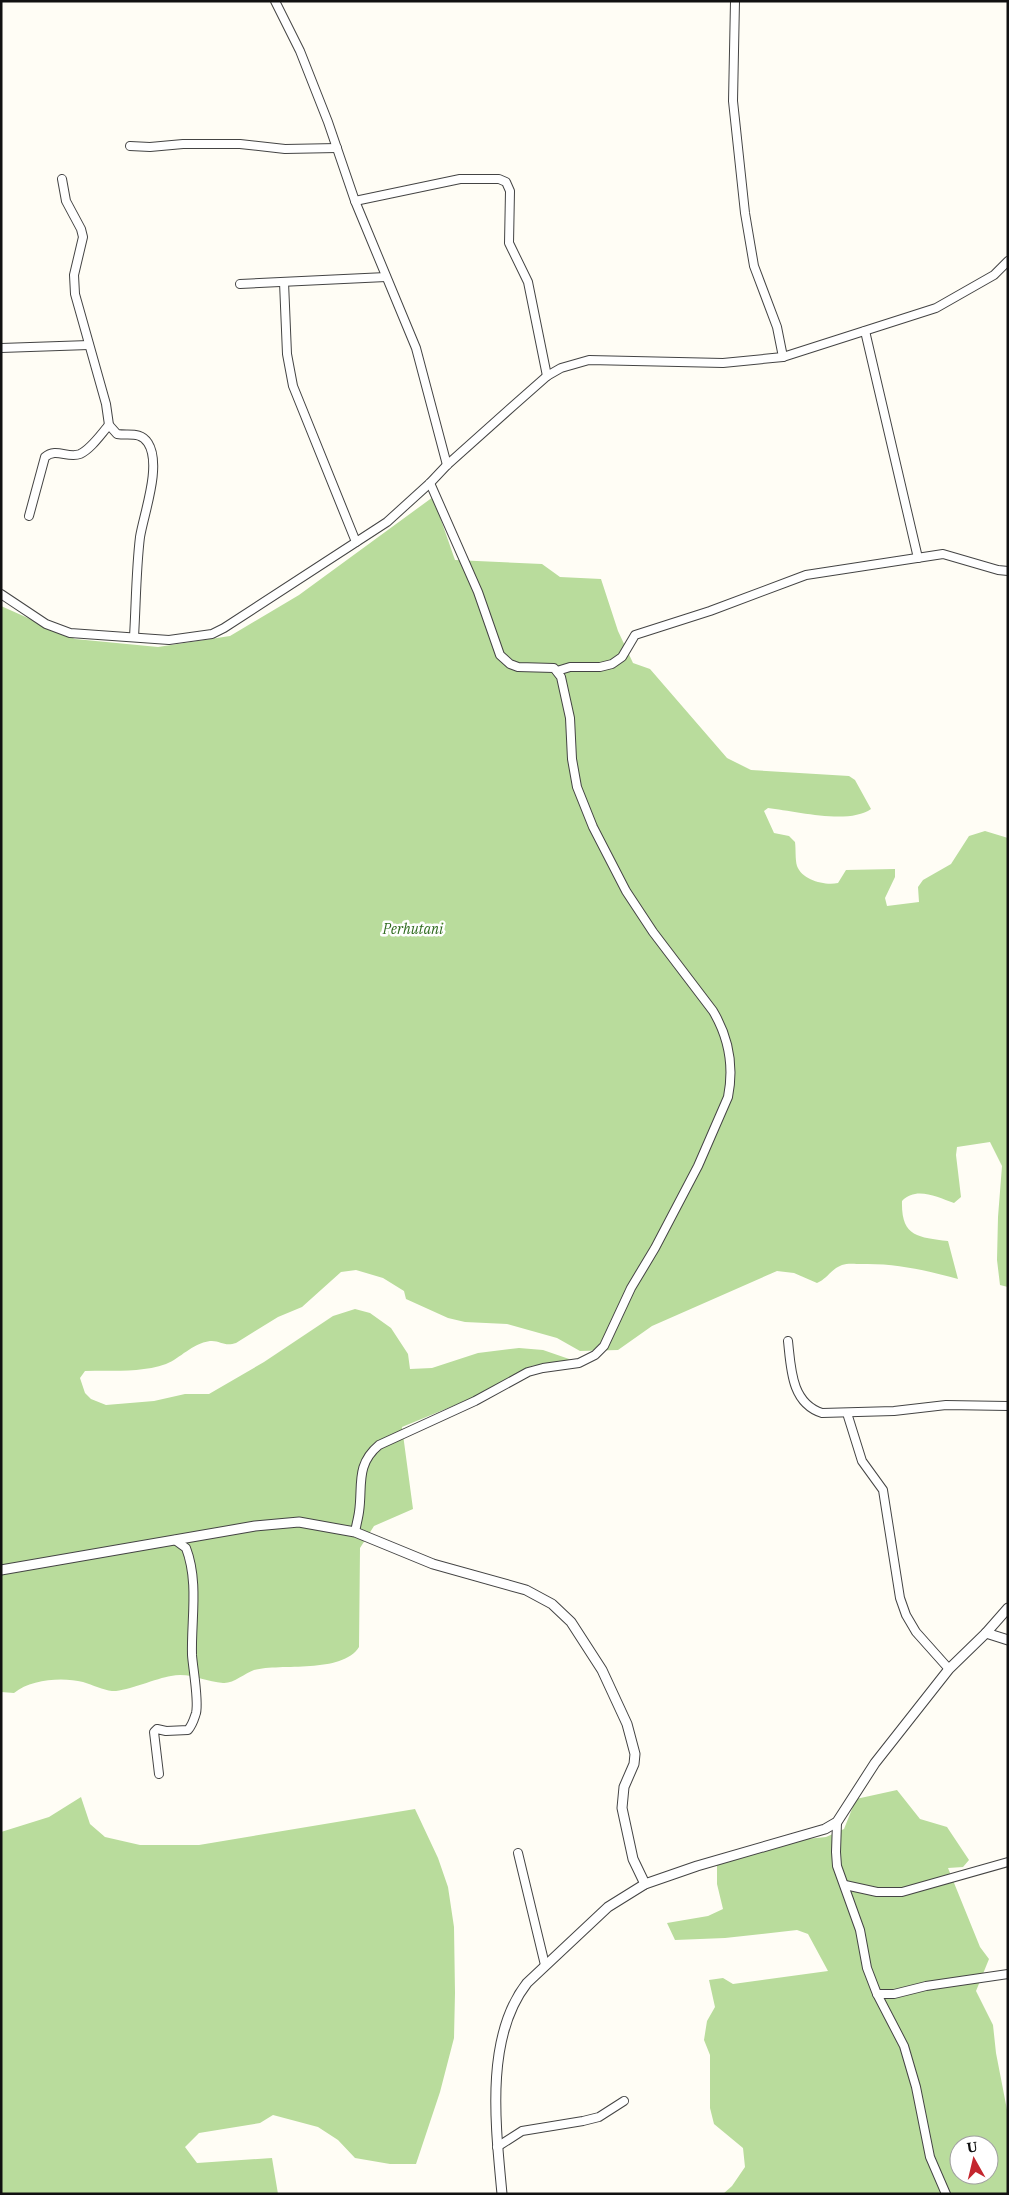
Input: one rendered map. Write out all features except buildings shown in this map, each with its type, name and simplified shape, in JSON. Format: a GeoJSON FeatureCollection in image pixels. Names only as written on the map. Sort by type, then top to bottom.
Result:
{"type":"FeatureCollection","features":[{"type":"Feature","properties":{"kind":"street"},"geometry":{"type":"LineString","coordinates":[[274,1],[300,51],[355,201],[416,348],[447,464]]}},
{"type":"Feature","properties":{"kind":"street"},"geometry":{"type":"LineString","coordinates":[[735,1],[733,101],[745,213],[754,266],[777,327],[783,358]]}},
{"type":"Feature","properties":{"kind":"street"},"geometry":{"type":"LineString","coordinates":[[130,146],[240,144],[285,149],[337,148]]}},
{"type":"Feature","properties":{"kind":"street"},"geometry":{"type":"LineString","coordinates":[[62,179],[66,201],[81,229],[83,237],[74,275],[74,284],[77,303],[106,404],[109,425],[117,434],[135,434],[141,437],[150,446],[152,454],[152,488],[140,538],[134,637]]}},
{"type":"Feature","properties":{"kind":"street"},"geometry":{"type":"LineString","coordinates":[[355,201],[460,180],[499,179],[506,182],[510,191],[509,243],[528,282],[547,376]]}},
{"type":"Feature","properties":{"kind":"street"},"geometry":{"type":"LineString","coordinates":[[1,594],[46,624],[70,633],[169,640],[212,634],[387,522],[430,483],[447,464],[547,376],[576,362],[589,360],[723,363],[783,358],[936,308],[994,274],[1008,261]]}},
{"type":"Feature","properties":{"kind":"street"},"geometry":{"type":"LineString","coordinates":[[240,284],[386,277]]}},
{"type":"Feature","properties":{"kind":"street"},"geometry":{"type":"LineString","coordinates":[[284,282],[288,360],[293,386],[356,542]]}},
{"type":"Feature","properties":{"kind":"street"},"geometry":{"type":"LineString","coordinates":[[865,331],[918,558]]}},
{"type":"Feature","properties":{"kind":"street"},"geometry":{"type":"LineString","coordinates":[[1,348],[89,345]]}},
{"type":"Feature","properties":{"kind":"street"},"geometry":{"type":"LineString","coordinates":[[29,516],[45,457],[53,452],[73,455],[81,453],[109,425]]}},
{"type":"Feature","properties":{"kind":"street"},"geometry":{"type":"LineString","coordinates":[[430,483],[478,592],[500,655],[510,664],[518,667],[547,667],[558,671],[570,667],[600,667],[612,664],[622,657],[636,635],[798,577],[949,554],[977,565],[1008,571]]}},
{"type":"Feature","properties":{"kind":"street"},"geometry":{"type":"LineString","coordinates":[[355,1532],[360,1512],[362,1474],[365,1462],[370,1453],[378,1446],[483,1397],[528,1372],[588,1360],[604,1346],[631,1288],[655,1248],[698,1166],[728,1097],[731,1085],[726,1037],[721,1025],[653,932],[626,891],[585,808],[574,772],[570,718],[558,671]]}},
{"type":"Feature","properties":{"kind":"street"},"geometry":{"type":"LineString","coordinates":[[788,1342],[792,1381],[799,1395],[817,1412],[894,1411],[946,1405],[1008,1406]]}},
{"type":"Feature","properties":{"kind":"street"},"geometry":{"type":"LineString","coordinates":[[847,1413],[862,1461],[883,1490],[900,1598],[906,1615],[916,1632],[949,1669]]}},
{"type":"Feature","properties":{"kind":"street"},"geometry":{"type":"LineString","coordinates":[[1,1570],[255,1526],[299,1522],[355,1532],[433,1564],[526,1590],[552,1604],[571,1622],[588,1645],[606,1677],[634,1744],[634,1764],[624,1787],[622,1808],[633,1859],[645,1884]]}},
{"type":"Feature","properties":{"kind":"street"},"geometry":{"type":"LineString","coordinates":[[159,1774],[154,1732],[157,1728],[166,1731],[188,1730],[193,1724],[196,1709],[192,1647],[194,1601],[191,1566],[186,1548],[175,1540]]}},
{"type":"Feature","properties":{"kind":"street"},"geometry":{"type":"LineString","coordinates":[[502,2194],[497,2147],[496,2087],[504,2035],[519,1994],[545,1965],[608,1908],[645,1884],[697,1866],[825,1829],[837,1822],[875,1763],[949,1669],[986,1633],[1008,1608]]}},
{"type":"Feature","properties":{"kind":"street"},"geometry":{"type":"LineString","coordinates":[[986,1633],[1008,1640]]}},
{"type":"Feature","properties":{"kind":"street"},"geometry":{"type":"LineString","coordinates":[[837,1822],[837,1866],[860,1930],[867,1968],[876,1994],[904,2046],[916,2087],[930,2157],[946,2194]]}},
{"type":"Feature","properties":{"kind":"street"},"geometry":{"type":"LineString","coordinates":[[825,1829],[836,1840]]}},
{"type":"Feature","properties":{"kind":"street"},"geometry":{"type":"LineString","coordinates":[[518,1853],[545,1965]]}},
{"type":"Feature","properties":{"kind":"street"},"geometry":{"type":"LineString","coordinates":[[845,1885],[877,1892],[902,1892],[1008,1862]]}},
{"type":"Feature","properties":{"kind":"street"},"geometry":{"type":"LineString","coordinates":[[876,1994],[894,1994],[926,1986],[1008,1974]]}},
{"type":"Feature","properties":{"kind":"street"},"geometry":{"type":"LineString","coordinates":[[497,2147],[522,2131],[599,2117],[624,2101]]}},
{"type":"Feature","properties":{"kind":"green space","name":"Perhutani"},"geometry":{"type":"Polygon","coordinates":[[[433,497],[455,560],[542,564],[560,577],[601,579],[618,631],[633,663],[650,669],[727,758],[751,770],[849,776],[855,780],[871,809],[861,814],[836,817],[768,808],[764,811],[774,833],[789,836],[795,842],[797,866],[804,875],[814,881],[827,884],[838,883],[846,870],[895,869],[895,877],[885,898],[887,906],[919,902],[918,887],[923,880],[951,864],[969,836],[985,831],[1008,838],[1008,1287],[1000,1285],[997,1260],[1002,1166],[990,1142],[957,1147],[956,1155],[961,1197],[954,1203],[920,1193],[914,1194],[902,1201],[902,1213],[905,1222],[913,1233],[928,1238],[948,1241],[958,1279],[910,1268],[874,1264],[842,1265],[817,1283],[794,1273],[777,1271],[652,1326],[618,1350],[580,1351],[557,1338],[507,1324],[465,1322],[448,1318],[406,1299],[404,1291],[383,1278],[356,1270],[341,1272],[302,1307],[278,1317],[236,1343],[228,1344],[210,1341],[203,1343],[166,1364],[146,1369],[85,1371],[80,1378],[85,1393],[91,1399],[106,1405],[154,1401],[185,1394],[209,1394],[264,1362],[333,1316],[355,1309],[370,1313],[391,1328],[408,1354],[410,1369],[432,1368],[478,1353],[519,1348],[543,1350],[572,1360],[531,1366],[482,1394],[402,1427],[413,1509],[374,1526],[360,1548],[359,1647],[351,1655],[339,1661],[325,1664],[254,1670],[227,1683],[178,1675],[112,1691],[75,1680],[47,1680],[21,1688],[14,1693],[1,1692],[1,606],[75,639],[158,647],[230,636],[299,595],[433,497]]]}},
{"type":"Feature","properties":{"kind":"green space"},"geometry":{"type":"Polygon","coordinates":[[[897,1790],[920,1819],[947,1827],[969,1860],[963,1867],[948,1868],[980,1947],[989,1959],[976,1991],[993,2025],[996,2053],[1008,2115],[1008,2194],[723,2194],[732,2186],[745,2167],[743,2148],[714,2124],[710,2108],[710,2055],[704,2040],[707,2021],[715,2007],[709,1980],[723,1978],[733,1984],[828,1971],[808,1934],[797,1930],[725,1938],[675,1940],[667,1923],[708,1916],[723,1909],[717,1884],[717,1864],[797,1840],[826,1837],[844,1829],[856,1799],[897,1790]]]}},
{"type":"Feature","properties":{"kind":"green space"},"geometry":{"type":"Polygon","coordinates":[[[81,1797],[90,1824],[105,1837],[140,1845],[199,1845],[415,1809],[438,1858],[448,1887],[454,1927],[455,1993],[454,2038],[440,2092],[416,2164],[390,2164],[355,2158],[338,2140],[318,2127],[273,2115],[260,2123],[199,2133],[185,2147],[197,2163],[272,2158],[278,2194],[1,2194],[1,1832],[49,1817],[81,1797]]]}}]}
